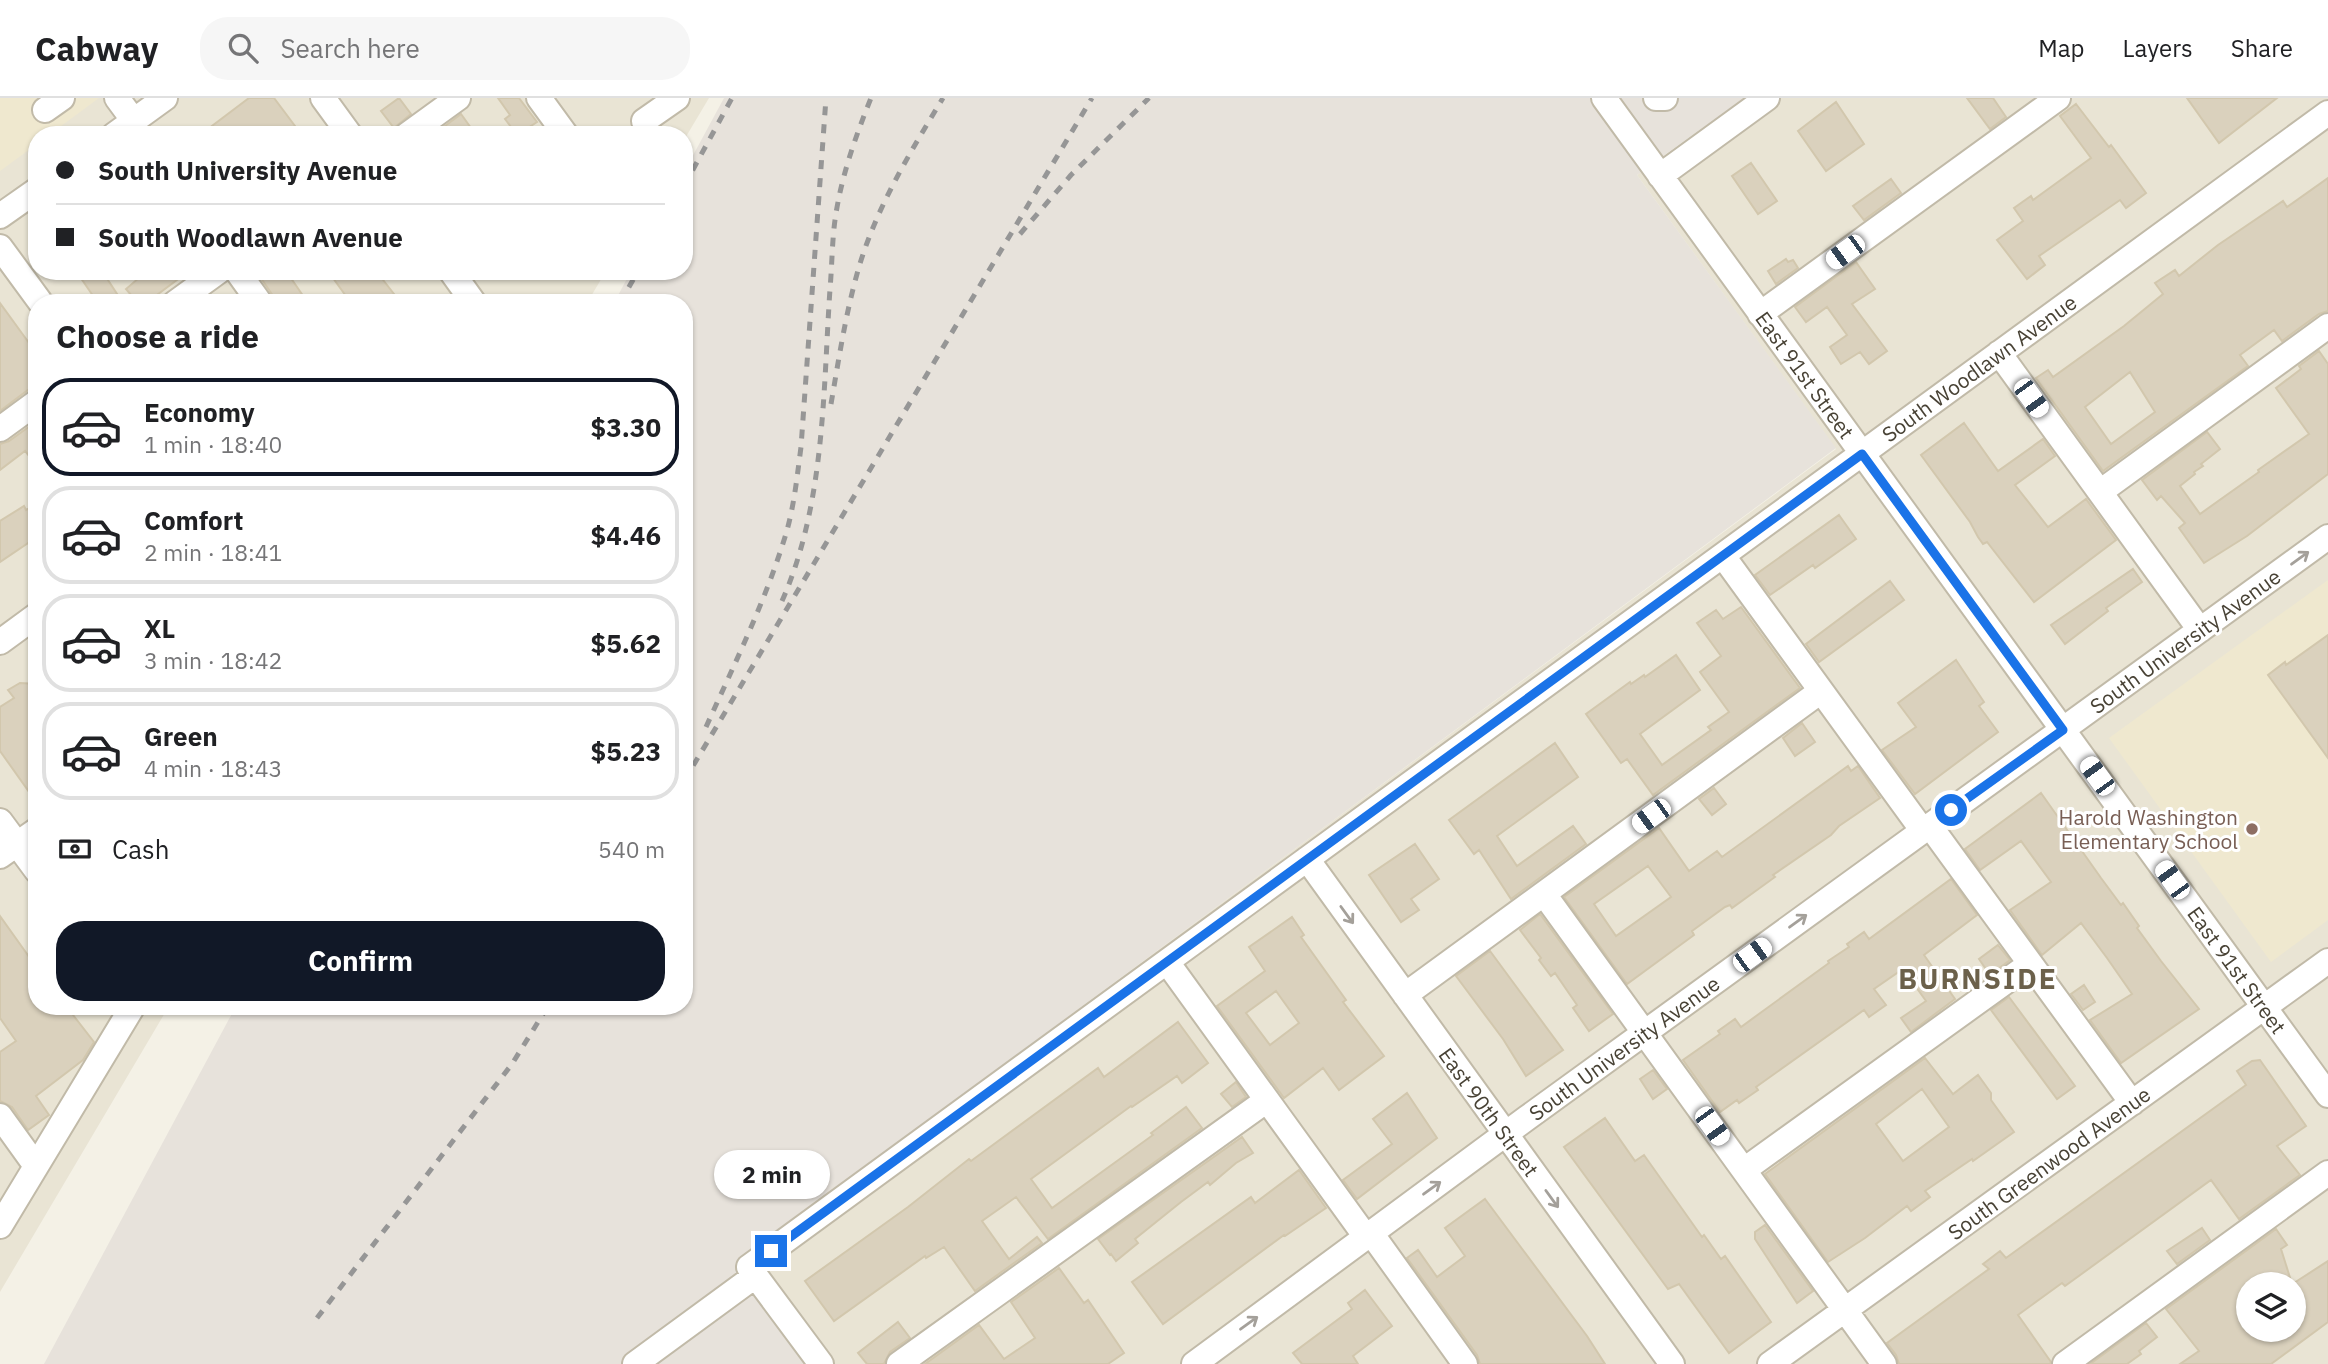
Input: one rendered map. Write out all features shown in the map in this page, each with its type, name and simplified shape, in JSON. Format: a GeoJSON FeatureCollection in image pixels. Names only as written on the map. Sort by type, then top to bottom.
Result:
{"type":"FeatureCollection","features":[{"type":"Feature","properties":{"kind":"street"},"geometry":{"type":"LineString","coordinates":[[117,98],[124,126]]}},
{"type":"Feature","properties":{"kind":"street"},"geometry":{"type":"LineString","coordinates":[[127,126],[165,98]]}},
{"type":"Feature","properties":{"kind":"street"},"geometry":{"type":"LineString","coordinates":[[323,98],[344,126]]}},
{"type":"Feature","properties":{"kind":"street"},"geometry":{"type":"LineString","coordinates":[[419,126],[458,98]]}},
{"type":"Feature","properties":{"kind":"street"},"geometry":{"type":"LineString","coordinates":[[539,98],[559,126]]}},
{"type":"Feature","properties":{"kind":"street"},"geometry":{"type":"LineString","coordinates":[[644,121],[677,98]]}},
{"type":"Feature","properties":{"kind":"street","name":"East 91st Street"},"geometry":{"type":"LineString","coordinates":[[1604,98],[2328,1095]]}},
{"type":"Feature","properties":{"kind":"street"},"geometry":{"type":"LineString","coordinates":[[1656,98],[1665,98]]}},
{"type":"Feature","properties":{"kind":"street"},"geometry":{"type":"LineString","coordinates":[[1660,176],[1768,98]]}},
{"type":"Feature","properties":{"kind":"street"},"geometry":{"type":"LineString","coordinates":[[1760,314],[2058,98]]}},
{"type":"Feature","properties":{"kind":"street","name":"South Woodlawn Avenue"},"geometry":{"type":"LineString","coordinates":[[635,1364],[752,1271],[1167,962],[2328,113]]}},
{"type":"Feature","properties":{"kind":"street"},"geometry":{"type":"LineString","coordinates":[[0,216],[28,196]]}},
{"type":"Feature","properties":{"kind":"street"},"geometry":{"type":"LineString","coordinates":[[0,247],[34,294]]}},
{"type":"Feature","properties":{"kind":"street"},"geometry":{"type":"LineString","coordinates":[[187,294],[207,280]]}},
{"type":"Feature","properties":{"kind":"street"},"geometry":{"type":"LineString","coordinates":[[2100,492],[2328,326]]}},
{"type":"Feature","properties":{"kind":"street"},"geometry":{"type":"LineString","coordinates":[[1999,353],[2200,630]]}},
{"type":"Feature","properties":{"kind":"street"},"geometry":{"type":"LineString","coordinates":[[0,429],[28,409]]}},
{"type":"Feature","properties":{"kind":"street","name":"South University Avenue"},"geometry":{"type":"LineString","coordinates":[[1194,1364],[1505,1134],[2328,537]]}},
{"type":"Feature","properties":{"kind":"street"},"geometry":{"type":"LineString","coordinates":[[1723,556],[1821,691],[2132,1102]]}},
{"type":"Feature","properties":{"kind":"street"},"geometry":{"type":"LineString","coordinates":[[0,642],[28,622]]}},
{"type":"Feature","properties":{"kind":"street"},"geometry":{"type":"LineString","coordinates":[[1405,995],[1821,691]]}},
{"type":"Feature","properties":{"kind":"street"},"geometry":{"type":"LineString","coordinates":[[0,821],[8,850],[28,864]]}},
{"type":"Feature","properties":{"kind":"street"},"geometry":{"type":"LineString","coordinates":[[8,850],[28,836]]}},
{"type":"Feature","properties":{"kind":"street","name":"East 90th Street"},"geometry":{"type":"LineString","coordinates":[[1307,859],[1672,1364]]}},
{"type":"Feature","properties":{"kind":"street"},"geometry":{"type":"LineString","coordinates":[[1544,894],[1884,1364]]}},
{"type":"Feature","properties":{"kind":"street","name":"South Greenwood Avenue"},"geometry":{"type":"LineString","coordinates":[[1770,1364],[2328,961]]}},
{"type":"Feature","properties":{"kind":"street"},"geometry":{"type":"LineString","coordinates":[[1167,962],[1266,1100],[1465,1364]]}},
{"type":"Feature","properties":{"kind":"street"},"geometry":{"type":"LineString","coordinates":[[1744,1170],[2030,964]]}},
{"type":"Feature","properties":{"kind":"street"},"geometry":{"type":"LineString","coordinates":[[0,1226],[128,1015]]}},
{"type":"Feature","properties":{"kind":"street"},"geometry":{"type":"LineString","coordinates":[[899,1364],[1266,1100]]}},
{"type":"Feature","properties":{"kind":"street"},"geometry":{"type":"LineString","coordinates":[[0,1116],[36,1166]]}},
{"type":"Feature","properties":{"kind":"street"},"geometry":{"type":"LineString","coordinates":[[2065,1364],[2328,1173]]}},
{"type":"Feature","properties":{"kind":"street"},"geometry":{"type":"LineString","coordinates":[[752,1271],[821,1364]]}},
{"type":"Feature","properties":{"kind":"shaded area"},"geometry":{"type":"Polygon","coordinates":[[[0,98],[709,98],[692,126],[28,126],[28,280],[601,280],[592,294],[28,294],[28,1015],[164,1015],[0,1292],[0,98]]]}},
{"type":"Feature","properties":{"kind":"shaded area"},"geometry":{"type":"Polygon","coordinates":[[[0,98],[99,98],[61,126],[28,126],[28,151],[0,171],[0,98]]]}},
{"type":"Feature","properties":{"kind":"shaded area"},"geometry":{"type":"Polygon","coordinates":[[[724,98],[1744,98],[1637,175],[1836,448],[745,1256],[825,1364],[44,1364],[231,1015],[693,1015],[693,294],[619,294],[626,280],[693,280],[693,155],[724,98]]]}},
{"type":"Feature","properties":{"kind":"shaded area"},"geometry":{"type":"Polygon","coordinates":[[[1744,98],[2328,98],[2328,1364],[825,1364],[744,1256],[1836,449],[1637,175],[1744,98]]]}},
{"type":"Feature","properties":{"kind":"shaded area","name":"Harold Washington Elementary School"},"geometry":{"type":"Polygon","coordinates":[[[2328,580],[2328,920],[2271,962],[2109,738],[2328,580]]]}},
{"type":"Feature","properties":{"kind":"building"},"geometry":{"type":"Polygon","coordinates":[[[249,98],[274,98],[295,126],[212,126],[249,98]]]}},
{"type":"Feature","properties":{"kind":"building"},"geometry":{"type":"Polygon","coordinates":[[[399,98],[411,114],[396,126],[392,126],[381,111],[399,98]]]}},
{"type":"Feature","properties":{"kind":"building"},"geometry":{"type":"Polygon","coordinates":[[[498,98],[519,98],[537,122],[531,126],[510,126],[505,119],[510,115],[498,98]]]}},
{"type":"Feature","properties":{"kind":"building"},"geometry":{"type":"Polygon","coordinates":[[[1967,98],[1993,98],[2006,117],[1990,129],[1967,98]]]}},
{"type":"Feature","properties":{"kind":"building"},"geometry":{"type":"Polygon","coordinates":[[[2187,98],[2277,98],[2219,143],[2187,98]]]}},
{"type":"Feature","properties":{"kind":"building"},"geometry":{"type":"Polygon","coordinates":[[[1836,102],[1864,144],[1826,171],[1798,131],[1836,102]]]}},
{"type":"Feature","properties":{"kind":"building"},"geometry":{"type":"Polygon","coordinates":[[[2076,104],[2109,147],[2111,145],[2146,193],[2126,208],[2120,200],[2039,256],[2045,265],[2027,279],[1997,240],[2023,221],[2014,208],[2031,196],[2033,200],[2091,158],[2060,116],[2076,104]]]}},
{"type":"Feature","properties":{"kind":"building"},"geometry":{"type":"Polygon","coordinates":[[[461,114],[470,126],[445,126],[461,114]]]}},
{"type":"Feature","properties":{"kind":"building"},"geometry":{"type":"Polygon","coordinates":[[[1751,163],[1777,201],[1758,214],[1732,176],[1751,163]]]}},
{"type":"Feature","properties":{"kind":"building"},"geometry":{"type":"Polygon","coordinates":[[[2328,178],[2328,311],[2319,314],[2282,341],[2274,330],[2240,355],[2248,366],[2103,471],[2036,378],[2048,370],[2053,377],[2124,326],[2163,294],[2155,283],[2175,270],[2179,276],[2218,245],[2283,201],[2287,207],[2328,178]],[[2130,372],[2085,407],[2111,444],[2155,412],[2130,372]]]}},
{"type":"Feature","properties":{"kind":"building"},"geometry":{"type":"Polygon","coordinates":[[[1891,179],[1901,193],[1864,220],[1853,206],[1891,179]]]}},
{"type":"Feature","properties":{"kind":"building"},"geometry":{"type":"Polygon","coordinates":[[[1786,259],[1788,262],[1793,260],[1798,268],[1776,284],[1768,271],[1786,259]]]}},
{"type":"Feature","properties":{"kind":"building"},"geometry":{"type":"Polygon","coordinates":[[[1856,262],[1875,289],[1852,304],[1887,351],[1869,364],[1860,352],[1841,364],[1830,347],[1847,335],[1827,307],[1806,322],[1795,307],[1856,262]]]}},
{"type":"Feature","properties":{"kind":"building"},"geometry":{"type":"Polygon","coordinates":[[[82,280],[108,280],[117,294],[92,294],[82,280]]]}},
{"type":"Feature","properties":{"kind":"building"},"geometry":{"type":"Polygon","coordinates":[[[136,280],[177,280],[158,294],[130,294],[126,289],[136,280]]]}},
{"type":"Feature","properties":{"kind":"building"},"geometry":{"type":"Polygon","coordinates":[[[262,280],[292,280],[302,294],[272,294],[262,280]]]}},
{"type":"Feature","properties":{"kind":"building"},"geometry":{"type":"Polygon","coordinates":[[[334,280],[383,280],[394,294],[345,294],[334,280]]]}},
{"type":"Feature","properties":{"kind":"building"},"geometry":{"type":"Polygon","coordinates":[[[0,303],[28,342],[28,390],[0,411],[0,303]]]}},
{"type":"Feature","properties":{"kind":"building"},"geometry":{"type":"Polygon","coordinates":[[[2319,351],[2328,364],[2328,474],[2247,536],[2204,563],[2179,528],[2185,523],[2161,496],[2157,500],[2142,480],[2207,432],[2220,449],[2180,486],[2200,514],[2259,472],[2258,470],[2309,434],[2276,388],[2319,351]]]}},
{"type":"Feature","properties":{"kind":"building"},"geometry":{"type":"Polygon","coordinates":[[[1964,423],[1998,471],[2043,439],[2055,456],[2015,485],[2048,527],[2086,499],[2116,540],[2034,602],[1987,542],[1983,544],[1921,455],[1964,423]]]}},
{"type":"Feature","properties":{"kind":"building"},"geometry":{"type":"Polygon","coordinates":[[[28,427],[28,455],[25,451],[0,470],[0,444],[28,427]]]}},
{"type":"Feature","properties":{"kind":"building"},"geometry":{"type":"Polygon","coordinates":[[[24,506],[26,510],[28,509],[28,543],[0,562],[0,521],[24,506]]]}},
{"type":"Feature","properties":{"kind":"building"},"geometry":{"type":"Polygon","coordinates":[[[1839,515],[1856,539],[1770,595],[1755,575],[1839,515]]]}},
{"type":"Feature","properties":{"kind":"building"},"geometry":{"type":"Polygon","coordinates":[[[2133,569],[2142,582],[2106,608],[2108,611],[2065,644],[2051,625],[2133,569]]]}},
{"type":"Feature","properties":{"kind":"building"},"geometry":{"type":"Polygon","coordinates":[[[1890,581],[1904,600],[1819,662],[1806,644],[1890,581]]]}},
{"type":"Feature","properties":{"kind":"building"},"geometry":{"type":"Polygon","coordinates":[[[1741,607],[1800,688],[1653,795],[1627,759],[1621,763],[1586,714],[1630,682],[1631,684],[1644,675],[1645,677],[1676,655],[1700,690],[1640,734],[1662,765],[1711,730],[1708,727],[1729,712],[1700,672],[1721,656],[1697,623],[1716,610],[1723,619],[1741,607]]]}},
{"type":"Feature","properties":{"kind":"building"},"geometry":{"type":"Polygon","coordinates":[[[2328,635],[2328,758],[2268,675],[2328,635]]]}},
{"type":"Feature","properties":{"kind":"building"},"geometry":{"type":"Polygon","coordinates":[[[1956,660],[1984,702],[1979,706],[1998,732],[1915,794],[1882,750],[1916,727],[1898,703],[1956,660]]]}},
{"type":"Feature","properties":{"kind":"building"},"geometry":{"type":"Polygon","coordinates":[[[20,683],[28,683],[28,790],[0,751],[0,707],[14,698],[8,690],[20,683]]]}},
{"type":"Feature","properties":{"kind":"building"},"geometry":{"type":"Polygon","coordinates":[[[1802,723],[1815,742],[1795,756],[1783,738],[1802,723]]]}},
{"type":"Feature","properties":{"kind":"building"},"geometry":{"type":"Polygon","coordinates":[[[1555,743],[1578,777],[1497,836],[1517,866],[1573,826],[1586,844],[1511,899],[1479,850],[1474,854],[1449,820],[1555,743]]]}},
{"type":"Feature","properties":{"kind":"building"},"geometry":{"type":"Polygon","coordinates":[[[1848,766],[1851,771],[1858,766],[1880,798],[1732,908],[1730,905],[1725,907],[1692,931],[1694,935],[1627,984],[1564,897],[1659,828],[1689,871],[1717,851],[1722,857],[1848,766]],[[1648,866],[1594,904],[1616,936],[1671,897],[1648,866]]]}},
{"type":"Feature","properties":{"kind":"building"},"geometry":{"type":"Polygon","coordinates":[[[1714,788],[1726,804],[1712,815],[1699,799],[1714,788]]]}},
{"type":"Feature","properties":{"kind":"building"},"geometry":{"type":"Polygon","coordinates":[[[2041,793],[2121,905],[2123,903],[2161,961],[2199,1009],[2121,1063],[2090,1020],[2132,994],[2107,958],[2081,923],[2042,955],[2010,910],[2051,882],[2021,841],[1980,870],[1965,849],[2041,793]]]}},
{"type":"Feature","properties":{"kind":"building"},"geometry":{"type":"Polygon","coordinates":[[[1415,844],[1439,879],[1411,899],[1419,910],[1401,922],[1369,875],[1415,844]]]}},
{"type":"Feature","properties":{"kind":"building"},"geometry":{"type":"Polygon","coordinates":[[[1951,879],[1977,915],[1924,955],[1955,999],[1911,1032],[1901,1018],[1926,1001],[1903,969],[1874,989],[1886,1005],[1869,1017],[1864,1010],[1756,1087],[1758,1090],[1720,1112],[1683,1060],[1720,1034],[1718,1031],[1735,1019],[1741,1027],[1829,963],[1828,961],[1849,947],[1847,944],[1864,932],[1869,939],[1951,879]]]}},
{"type":"Feature","properties":{"kind":"building"},"geometry":{"type":"Polygon","coordinates":[[[1540,914],[1613,1014],[1589,1031],[1573,1008],[1577,1005],[1555,973],[1551,976],[1520,930],[1540,914]]]}},
{"type":"Feature","properties":{"kind":"building"},"geometry":{"type":"Polygon","coordinates":[[[0,916],[28,955],[28,1015],[73,1015],[94,1042],[83,1060],[36,1096],[49,1115],[28,1130],[12,1107],[0,1101],[0,1052],[16,1041],[0,1018],[0,916]]]}},
{"type":"Feature","properties":{"kind":"building"},"geometry":{"type":"Polygon","coordinates":[[[1292,917],[1304,935],[1301,937],[1346,1000],[1343,1002],[1384,1056],[1339,1090],[1323,1068],[1284,1098],[1217,1006],[1265,971],[1249,947],[1292,917]],[[1276,991],[1246,1013],[1270,1045],[1299,1023],[1276,991]]]}},
{"type":"Feature","properties":{"kind":"building"},"geometry":{"type":"Polygon","coordinates":[[[1998,945],[2010,960],[1990,975],[1979,959],[1998,945]]]}},
{"type":"Feature","properties":{"kind":"building"},"geometry":{"type":"Polygon","coordinates":[[[1490,951],[1563,1050],[1526,1076],[1503,1039],[1456,976],[1490,951]]]}},
{"type":"Feature","properties":{"kind":"building"},"geometry":{"type":"Polygon","coordinates":[[[2084,985],[2095,1002],[2083,1010],[2071,994],[2084,985]]]}},
{"type":"Feature","properties":{"kind":"building"},"geometry":{"type":"Polygon","coordinates":[[[2009,997],[2075,1086],[2057,1099],[1991,1010],[2009,997]]]}},
{"type":"Feature","properties":{"kind":"building"},"geometry":{"type":"Polygon","coordinates":[[[1178,1022],[1208,1063],[1182,1083],[1177,1076],[1131,1106],[1031,1179],[1052,1208],[1153,1135],[1151,1133],[1186,1107],[1202,1128],[1048,1239],[1016,1197],[982,1221],[1009,1259],[1037,1237],[1042,1243],[975,1291],[944,1247],[926,1258],[925,1256],[834,1321],[805,1281],[908,1207],[969,1159],[971,1161],[1098,1068],[1104,1077],[1178,1022]]]}},
{"type":"Feature","properties":{"kind":"building"},"geometry":{"type":"Polygon","coordinates":[[[1925,1058],[1953,1094],[1978,1075],[1991,1093],[1991,1100],[2014,1132],[1925,1191],[1930,1197],[1911,1211],[1907,1206],[1828,1262],[1765,1174],[1925,1058]],[[1922,1089],[1876,1124],[1903,1161],[1949,1127],[1922,1089]]]}},
{"type":"Feature","properties":{"kind":"building"},"geometry":{"type":"Polygon","coordinates":[[[2260,1060],[2306,1126],[2277,1146],[2300,1175],[2239,1219],[2211,1180],[2065,1286],[2062,1283],[2018,1315],[2050,1364],[1899,1364],[1887,1343],[1989,1269],[1983,1264],[2000,1251],[2006,1258],[2246,1085],[2237,1071],[2252,1061],[2260,1060]]]}},
{"type":"Feature","properties":{"kind":"building"},"geometry":{"type":"Polygon","coordinates":[[[1653,1070],[1667,1089],[1653,1099],[1640,1079],[1653,1070]]]}},
{"type":"Feature","properties":{"kind":"building"},"geometry":{"type":"Polygon","coordinates":[[[1236,1082],[1246,1097],[1232,1107],[1221,1094],[1236,1082]]]}},
{"type":"Feature","properties":{"kind":"building"},"geometry":{"type":"Polygon","coordinates":[[[1407,1093],[1437,1138],[1357,1199],[1343,1180],[1392,1144],[1373,1119],[1407,1093]]]}},
{"type":"Feature","properties":{"kind":"building"},"geometry":{"type":"Polygon","coordinates":[[[1605,1118],[1635,1161],[1644,1155],[1702,1237],[1704,1235],[1721,1259],[1725,1256],[1771,1322],[1729,1353],[1679,1284],[1668,1289],[1564,1147],[1605,1118]]]}},
{"type":"Feature","properties":{"kind":"building"},"geometry":{"type":"Polygon","coordinates":[[[1242,1137],[1253,1153],[1236,1163],[1210,1185],[1208,1182],[1181,1202],[1135,1239],[1138,1243],[1116,1261],[1110,1255],[1098,1239],[1242,1137]]]}},
{"type":"Feature","properties":{"kind":"building"},"geometry":{"type":"Polygon","coordinates":[[[1299,1170],[1326,1208],[1284,1235],[1163,1324],[1132,1282],[1251,1197],[1255,1203],[1299,1170]]]}},
{"type":"Feature","properties":{"kind":"building"},"geometry":{"type":"Polygon","coordinates":[[[1485,1199],[1605,1364],[1480,1364],[1477,1355],[1407,1258],[1418,1250],[1437,1277],[1465,1256],[1445,1228],[1485,1199]]]}},
{"type":"Feature","properties":{"kind":"building"},"geometry":{"type":"Polygon","coordinates":[[[1765,1225],[1813,1291],[1797,1303],[1755,1239],[1755,1232],[1765,1225]]]}},
{"type":"Feature","properties":{"kind":"building"},"geometry":{"type":"Polygon","coordinates":[[[2202,1228],[2210,1240],[2177,1264],[2167,1251],[2202,1228]]]}},
{"type":"Feature","properties":{"kind":"building"},"geometry":{"type":"Polygon","coordinates":[[[2276,1229],[2287,1245],[2281,1249],[2288,1272],[2236,1272],[2236,1342],[2301,1342],[2271,1364],[2180,1364],[2199,1351],[2166,1309],[2276,1229]]]}},
{"type":"Feature","properties":{"kind":"building"},"geometry":{"type":"Polygon","coordinates":[[[2328,1261],[2328,1322],[2306,1338],[2306,1275],[2328,1261]]]}},
{"type":"Feature","properties":{"kind":"building"},"geometry":{"type":"Polygon","coordinates":[[[1059,1268],[1084,1303],[1088,1300],[1124,1353],[1108,1364],[925,1364],[979,1325],[1004,1359],[1035,1338],[1011,1302],[1059,1268]]]}},
{"type":"Feature","properties":{"kind":"building"},"geometry":{"type":"Polygon","coordinates":[[[1365,1290],[1392,1326],[1353,1356],[1358,1364],[1302,1364],[1293,1353],[1352,1309],[1348,1303],[1365,1290]]]}},
{"type":"Feature","properties":{"kind":"building"},"geometry":{"type":"Polygon","coordinates":[[[898,1322],[910,1338],[890,1352],[884,1364],[867,1364],[858,1353],[898,1322]]]}},
{"type":"Feature","properties":{"kind":"building"},"geometry":{"type":"Polygon","coordinates":[[[2146,1323],[2157,1337],[2139,1351],[2141,1354],[2127,1364],[2090,1364],[2146,1323]]]}},
{"type":"Feature","properties":{"kind":"railway"},"geometry":{"type":"LineString","coordinates":[[693,170],[732,98]]}},
{"type":"Feature","properties":{"kind":"railway"},"geometry":{"type":"LineString","coordinates":[[706,727],[768,585],[793,504],[801,447],[826,98]]}},
{"type":"Feature","properties":{"kind":"railway"},"geometry":{"type":"LineString","coordinates":[[782,601],[807,526],[820,448],[833,237],[838,204],[849,158],[871,98]]}},
{"type":"Feature","properties":{"kind":"railway"},"geometry":{"type":"LineString","coordinates":[[831,404],[850,300],[866,244],[896,180],[943,98]]}},
{"type":"Feature","properties":{"kind":"railway"},"geometry":{"type":"LineString","coordinates":[[693,766],[1092,98]]}},
{"type":"Feature","properties":{"kind":"railway"},"geometry":{"type":"LineString","coordinates":[[1020,234],[1071,175],[1149,98]]}},
{"type":"Feature","properties":{"kind":"railway"},"geometry":{"type":"LineString","coordinates":[[625,294],[633,280]]}},
{"type":"Feature","properties":{"kind":"railway"},"geometry":{"type":"LineString","coordinates":[[317,1318],[512,1064],[542,1015]]}},
{"type":"Feature","properties":{"kind":"place","name":"Harold Washington Elementary School"},"geometry":{"type":"Point","coordinates":[2252,829]}},
{"type":"Feature","properties":{"kind":"district","name":"BURNSIDE"},"geometry":{"type":"Point","coordinates":[1978,978]}},
{"type":"Feature","properties":{"kind":"route"},"geometry":{"type":"LineString","coordinates":[[771,1251],[1862,454],[2063,730],[1951,810]]}}]}
